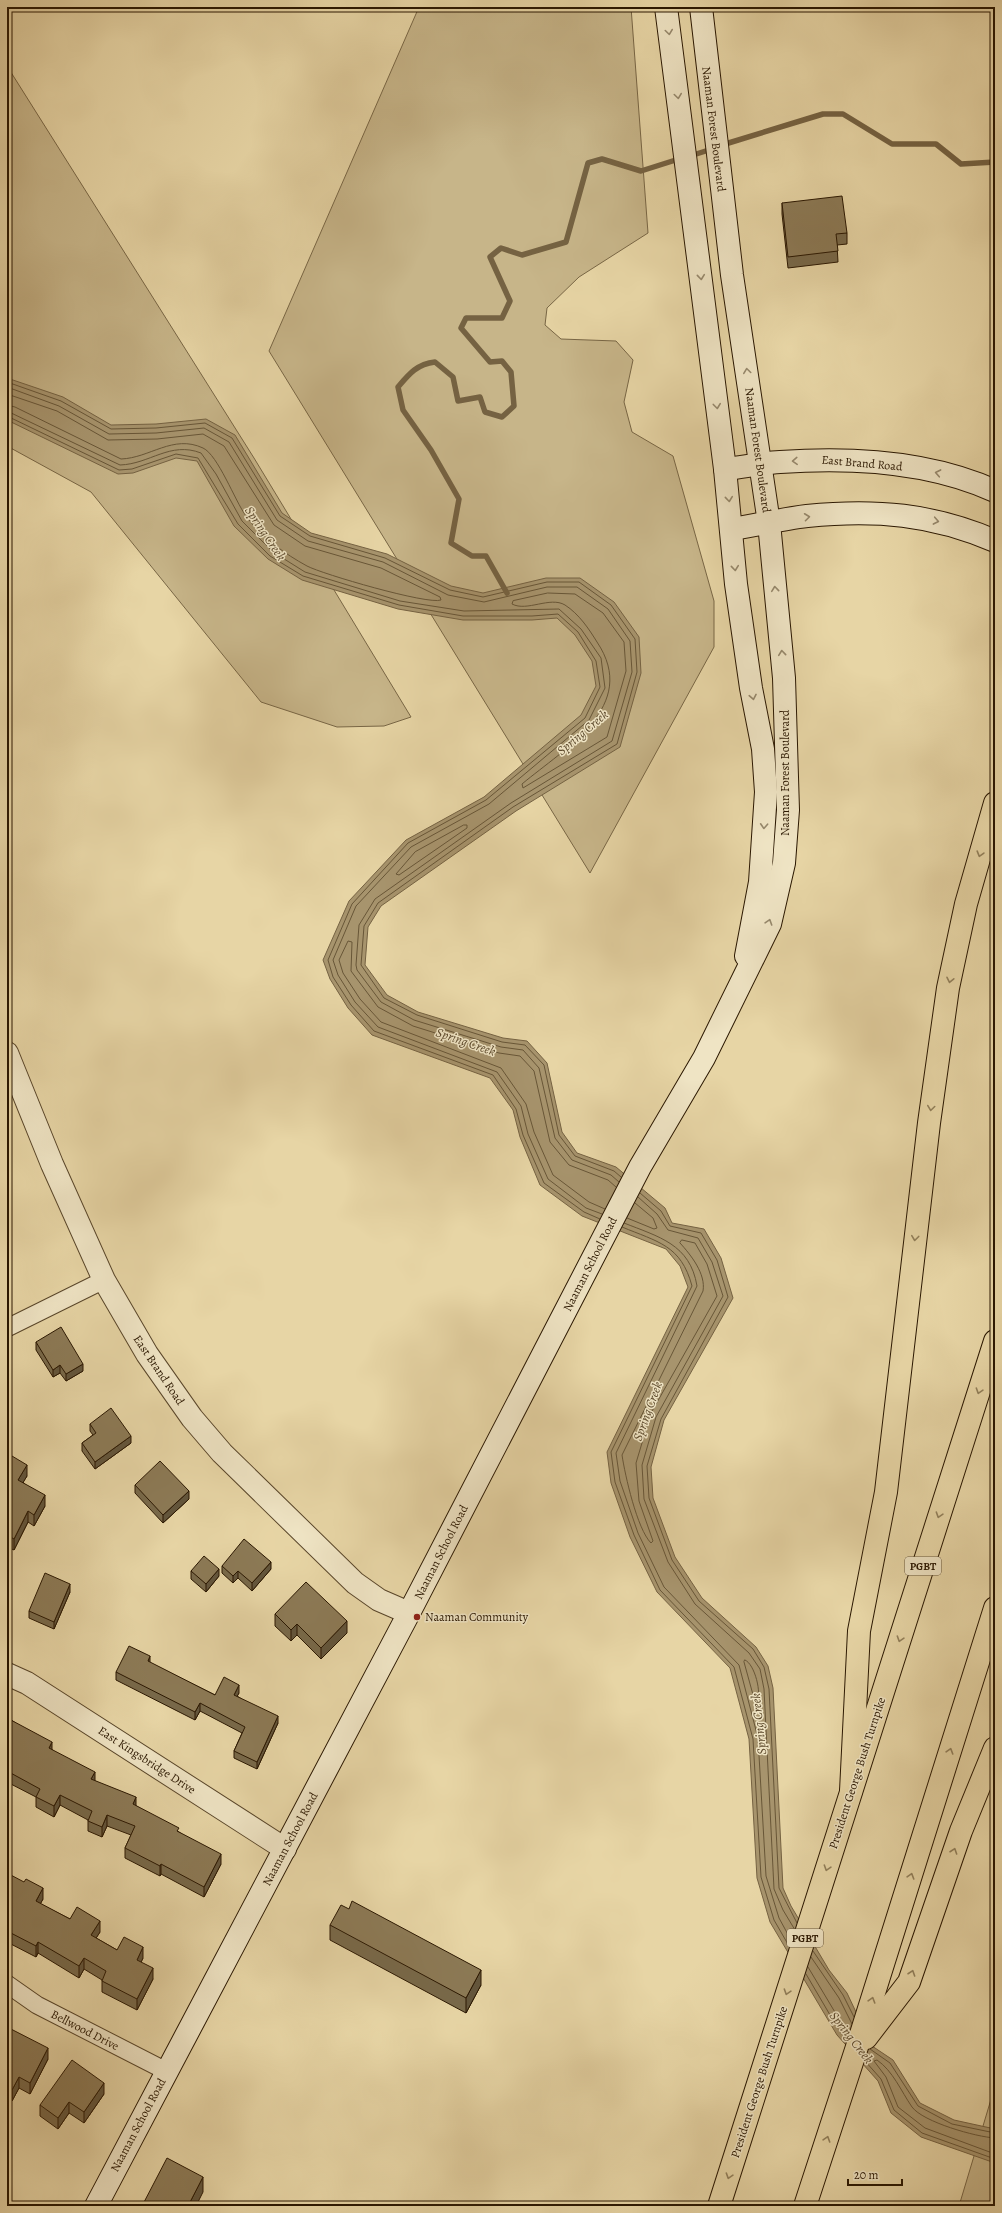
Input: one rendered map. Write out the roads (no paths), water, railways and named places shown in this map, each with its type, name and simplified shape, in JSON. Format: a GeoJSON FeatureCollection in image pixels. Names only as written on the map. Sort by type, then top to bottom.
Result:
{"type":"FeatureCollection","features":[{"type":"Feature","properties":{"kind":"highway"},"geometry":{"type":"LineString","coordinates":[[851,1791],[859,1631],[886,1492],[929,1123],[944,1018],[966,904],[995,803]]}},
{"type":"Feature","properties":{"kind":"highway","name":"President George Bush Turnpike"},"geometry":{"type":"LineString","coordinates":[[719,2206],[995,1341]]}},
{"type":"Feature","properties":{"kind":"highway"},"geometry":{"type":"LineString","coordinates":[[805,2206],[856,2050],[995,1608]]}},
{"type":"Feature","properties":{"kind":"highway"},"geometry":{"type":"LineString","coordinates":[[856,2050],[908,1982],[961,1830],[995,1748]]}},
{"type":"Feature","properties":{"kind":"main road","name":"Naaman Forest Boulevard"},"geometry":{"type":"LineString","coordinates":[[666,7],[726,469],[736,584],[747,659],[763,749],[766,792],[760,882],[741,983]]}},
{"type":"Feature","properties":{"kind":"main road","name":"Naaman Forest Boulevard"},"geometry":{"type":"LineString","coordinates":[[700,7],[727,231],[768,524],[784,678],[788,810],[784,863],[770,924],[741,983]]}},
{"type":"Feature","properties":{"kind":"main road","name":"East Brand Road"},"geometry":{"type":"LineString","coordinates":[[726,469],[817,460],[871,462],[930,471],[989,486]]}},
{"type":"Feature","properties":{"kind":"main road"},"geometry":{"type":"LineString","coordinates":[[732,529],[768,524],[806,516],[872,513],[906,516],[965,528],[995,542]]}},
{"type":"Feature","properties":{"kind":"main road","name":"Naaman School Road"},"geometry":{"type":"LineString","coordinates":[[96,2206],[409,1613],[640,1167],[704,1058],[741,983]]}},
{"type":"Feature","properties":{"kind":"main road","name":"East Brand Road"},"geometry":{"type":"LineString","coordinates":[[7,1053],[52,1164],[104,1280],[147,1354],[192,1418],[222,1452],[355,1583],[379,1600],[409,1613]]}},
{"type":"Feature","properties":{"kind":"main road","name":"East Kingsbridge Drive"},"geometry":{"type":"LineString","coordinates":[[7,1674],[27,1683],[285,1849]]}},
{"type":"Feature","properties":{"kind":"street"},"geometry":{"type":"LineString","coordinates":[[7,1328],[104,1280]]}},
{"type":"Feature","properties":{"kind":"street","name":"Bellwood Drive"},"geometry":{"type":"LineString","coordinates":[[7,1984],[37,2005],[166,2072]]}},
{"type":"Feature","properties":{"kind":"water","name":"Spring Creek"},"geometry":{"type":"Polygon","coordinates":[[[7,378],[63,397],[111,425],[156,424],[206,419],[235,435],[282,513],[311,533],[387,554],[451,586],[483,593],[546,578],[580,578],[614,602],[639,637],[641,673],[620,747],[516,811],[381,906],[368,927],[365,965],[387,995],[418,1012],[503,1038],[527,1041],[547,1063],[562,1132],[577,1153],[616,1167],[665,1208],[672,1223],[704,1229],[721,1258],[733,1298],[664,1420],[651,1467],[653,1498],[675,1557],[702,1598],[756,1647],[768,1666],[773,1688],[783,1888],[791,1906],[829,1970],[847,1993],[872,2046],[893,2060],[920,2103],[954,2120],[995,2129],[995,2163],[921,2137],[891,2113],[878,2081],[837,2035],[770,1922],[757,1878],[749,1739],[730,1668],[657,1592],[630,1537],[611,1483],[607,1452],[688,1287],[680,1266],[666,1249],[582,1216],[540,1185],[520,1137],[513,1110],[490,1078],[372,1035],[348,1008],[330,979],[323,960],[349,901],[406,840],[484,797],[581,715],[596,686],[592,661],[575,635],[557,618],[532,620],[463,620],[398,609],[302,580],[268,559],[234,526],[197,461],[176,458],[133,473],[118,474],[7,420],[7,378]]]}},
{"type":"Feature","properties":{"kind":"waterway"},"geometry":{"type":"LineString","coordinates":[[722,145],[823,114],[843,114],[892,144],[936,144],[961,164],[995,162]]}},
{"type":"Feature","properties":{"kind":"waterway"},"geometry":{"type":"LineString","coordinates":[[690,156],[712,149]]}},
{"type":"Feature","properties":{"kind":"waterway"},"geometry":{"type":"LineString","coordinates":[[507,593],[486,556],[472,556],[451,543],[459,499],[431,450],[403,410],[398,387],[418,367],[435,362],[453,377],[458,401],[480,397],[485,412],[502,417],[514,406],[511,372],[502,361],[490,362],[461,328],[466,318],[502,318],[510,301],[490,257],[501,248],[522,255],[566,242],[588,163],[602,159],[641,171],[682,158]]}},
{"type":"Feature","properties":{"kind":"place","name":"Naaman Community"},"geometry":{"type":"Point","coordinates":[417,1617]}}]}
